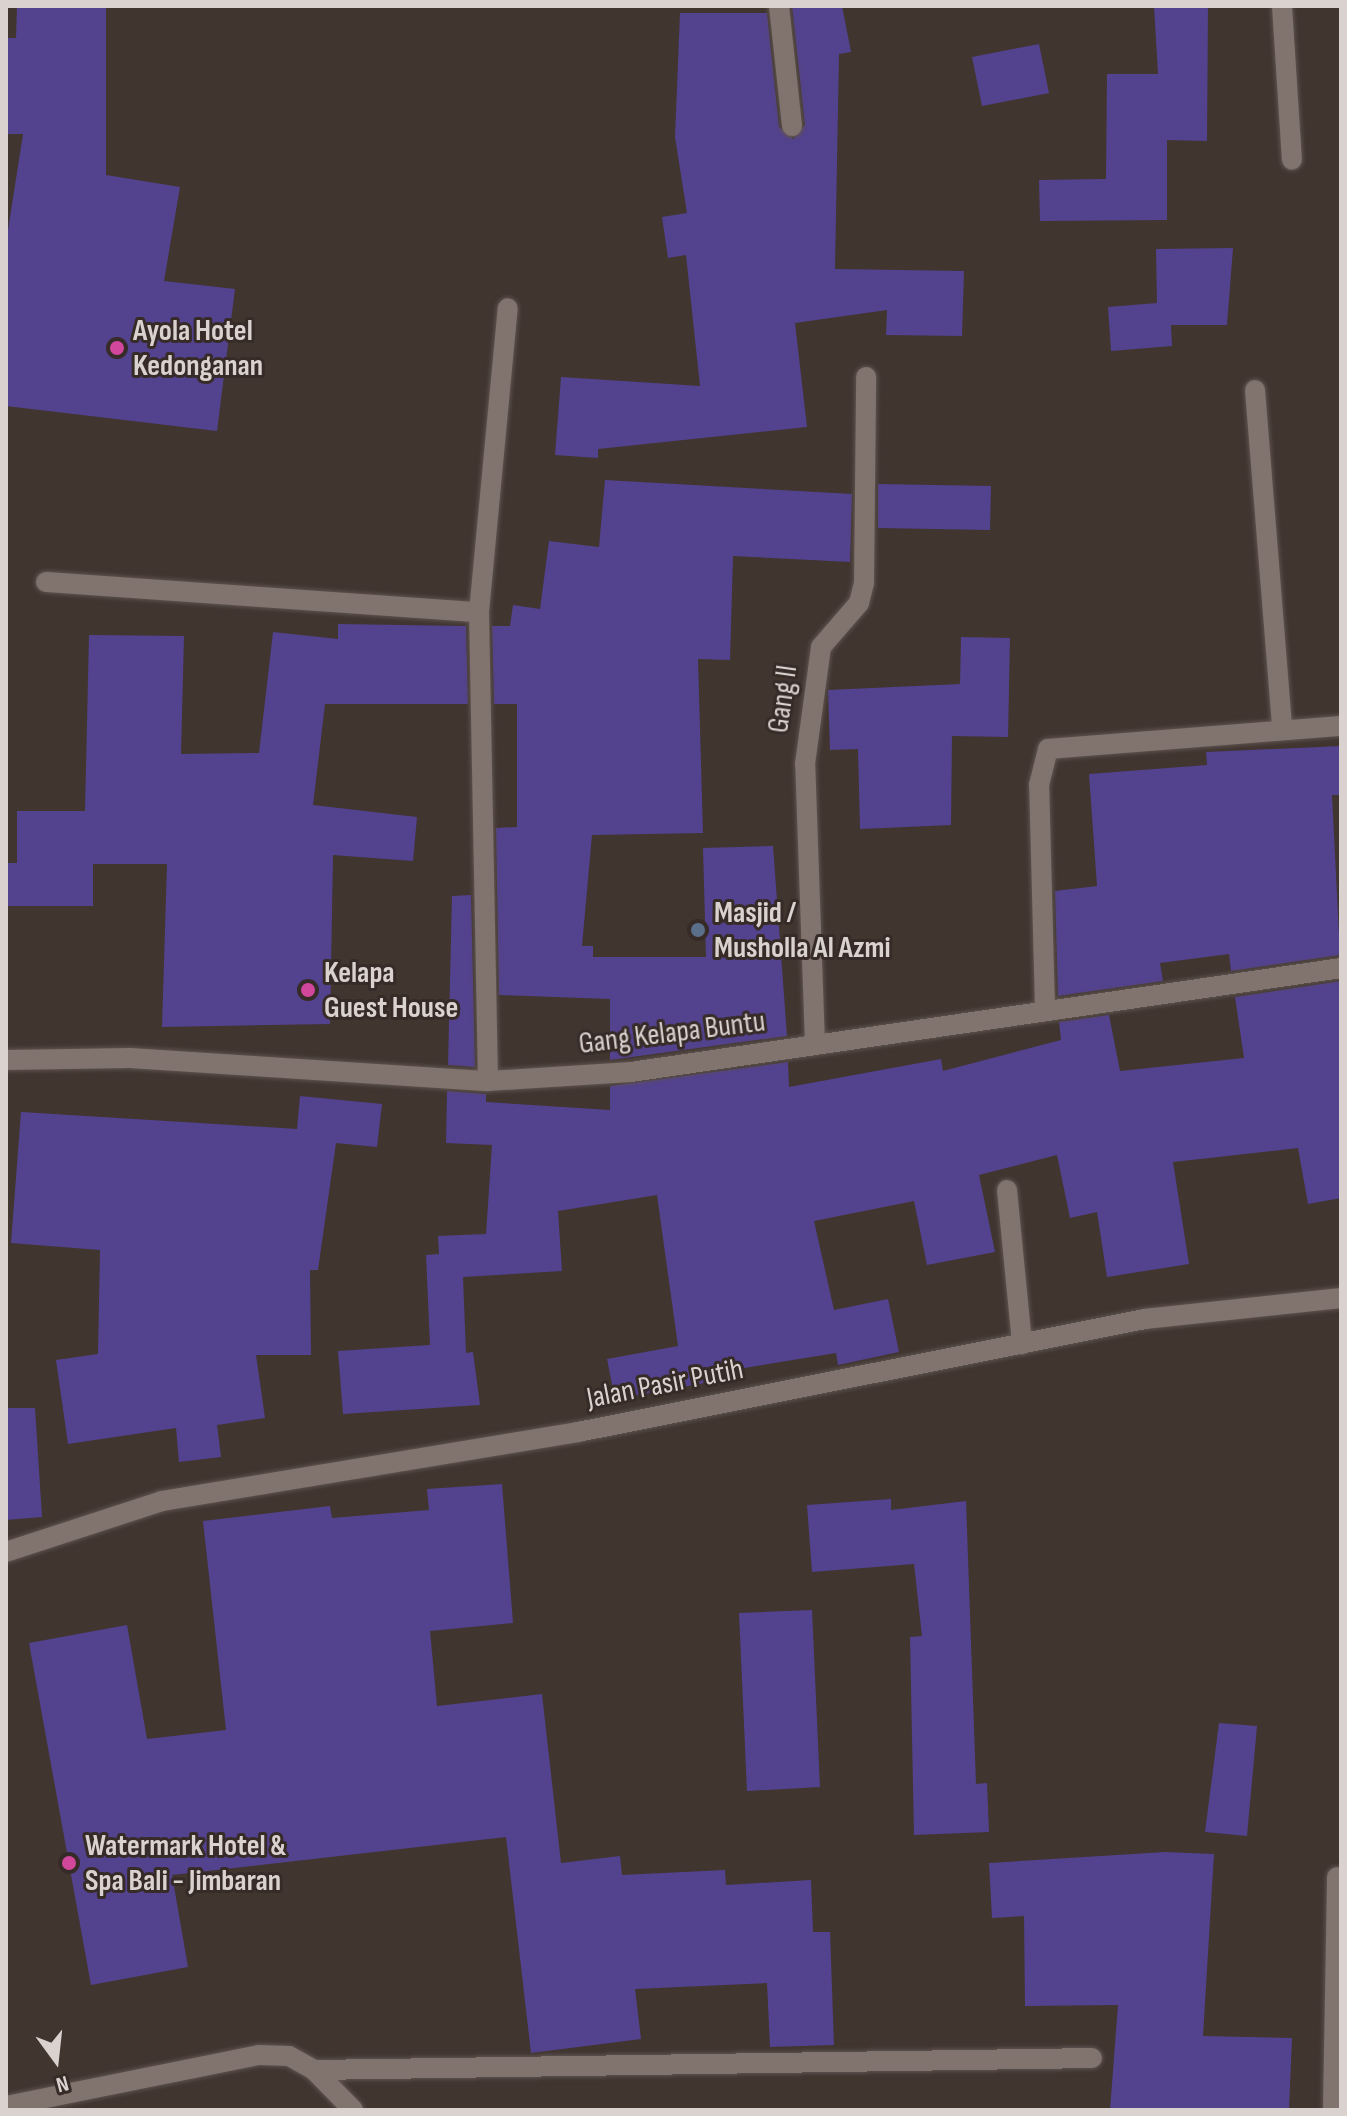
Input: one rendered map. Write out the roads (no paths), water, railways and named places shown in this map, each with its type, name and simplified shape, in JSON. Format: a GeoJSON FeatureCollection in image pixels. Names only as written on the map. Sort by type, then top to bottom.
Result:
{"type":"FeatureCollection","features":[{"type":"Feature","properties":{"kind":"street"},"geometry":{"type":"LineString","coordinates":[[779,6],[792,126]]}},
{"type":"Feature","properties":{"kind":"street"},"geometry":{"type":"LineString","coordinates":[[1282,6],[1292,160]]}},
{"type":"Feature","properties":{"kind":"street"},"geometry":{"type":"LineString","coordinates":[[488,1081],[479,612],[508,308]]}},
{"type":"Feature","properties":{"kind":"street","name":"Gang II"},"geometry":{"type":"LineString","coordinates":[[815,1044],[805,764],[821,647],[859,603],[864,583],[866,377]]}},
{"type":"Feature","properties":{"kind":"street"},"geometry":{"type":"LineString","coordinates":[[1255,390],[1282,727]]}},
{"type":"Feature","properties":{"kind":"street"},"geometry":{"type":"LineString","coordinates":[[46,582],[479,612]]}},
{"type":"Feature","properties":{"kind":"street"},"geometry":{"type":"LineString","coordinates":[[1045,1008],[1045,752],[1059,744],[1282,727],[1341,726]]}},
{"type":"Feature","properties":{"kind":"street","name":"Gang Kelapa Buntu"},"geometry":{"type":"LineString","coordinates":[[6,1060],[130,1058],[488,1081],[691,1065],[1045,1008],[1341,968]]}},
{"type":"Feature","properties":{"kind":"street"},"geometry":{"type":"LineString","coordinates":[[1007,1190],[1022,1344]]}},
{"type":"Feature","properties":{"kind":"street","name":"Jalan Pasir Putih"},"geometry":{"type":"LineString","coordinates":[[6,1552],[162,1501],[578,1432],[1145,1319],[1341,1298]]}},
{"type":"Feature","properties":{"kind":"street"},"geometry":{"type":"LineString","coordinates":[[1333,2110],[1337,1877]]}},
{"type":"Feature","properties":{"kind":"street"},"geometry":{"type":"LineString","coordinates":[[6,2106],[259,2055],[289,2056],[314,2070],[353,2110]]}},
{"type":"Feature","properties":{"kind":"street"},"geometry":{"type":"LineString","coordinates":[[314,2070],[1092,2058]]}},
{"type":"Feature","properties":{"kind":"place","name":"Ayola Hotel Kedonganan"},"geometry":{"type":"Point","coordinates":[117,348]}},
{"type":"Feature","properties":{"kind":"place","name":"Masjid / Musholla Al Azmi"},"geometry":{"type":"Point","coordinates":[698,930]}},
{"type":"Feature","properties":{"kind":"place","name":"Kelapa Guest House"},"geometry":{"type":"Point","coordinates":[308,990]}},
{"type":"Feature","properties":{"kind":"place","name":"Watermark Hotel & Spa Bali - Jimbaran"},"geometry":{"type":"Point","coordinates":[69,1863]}}]}
